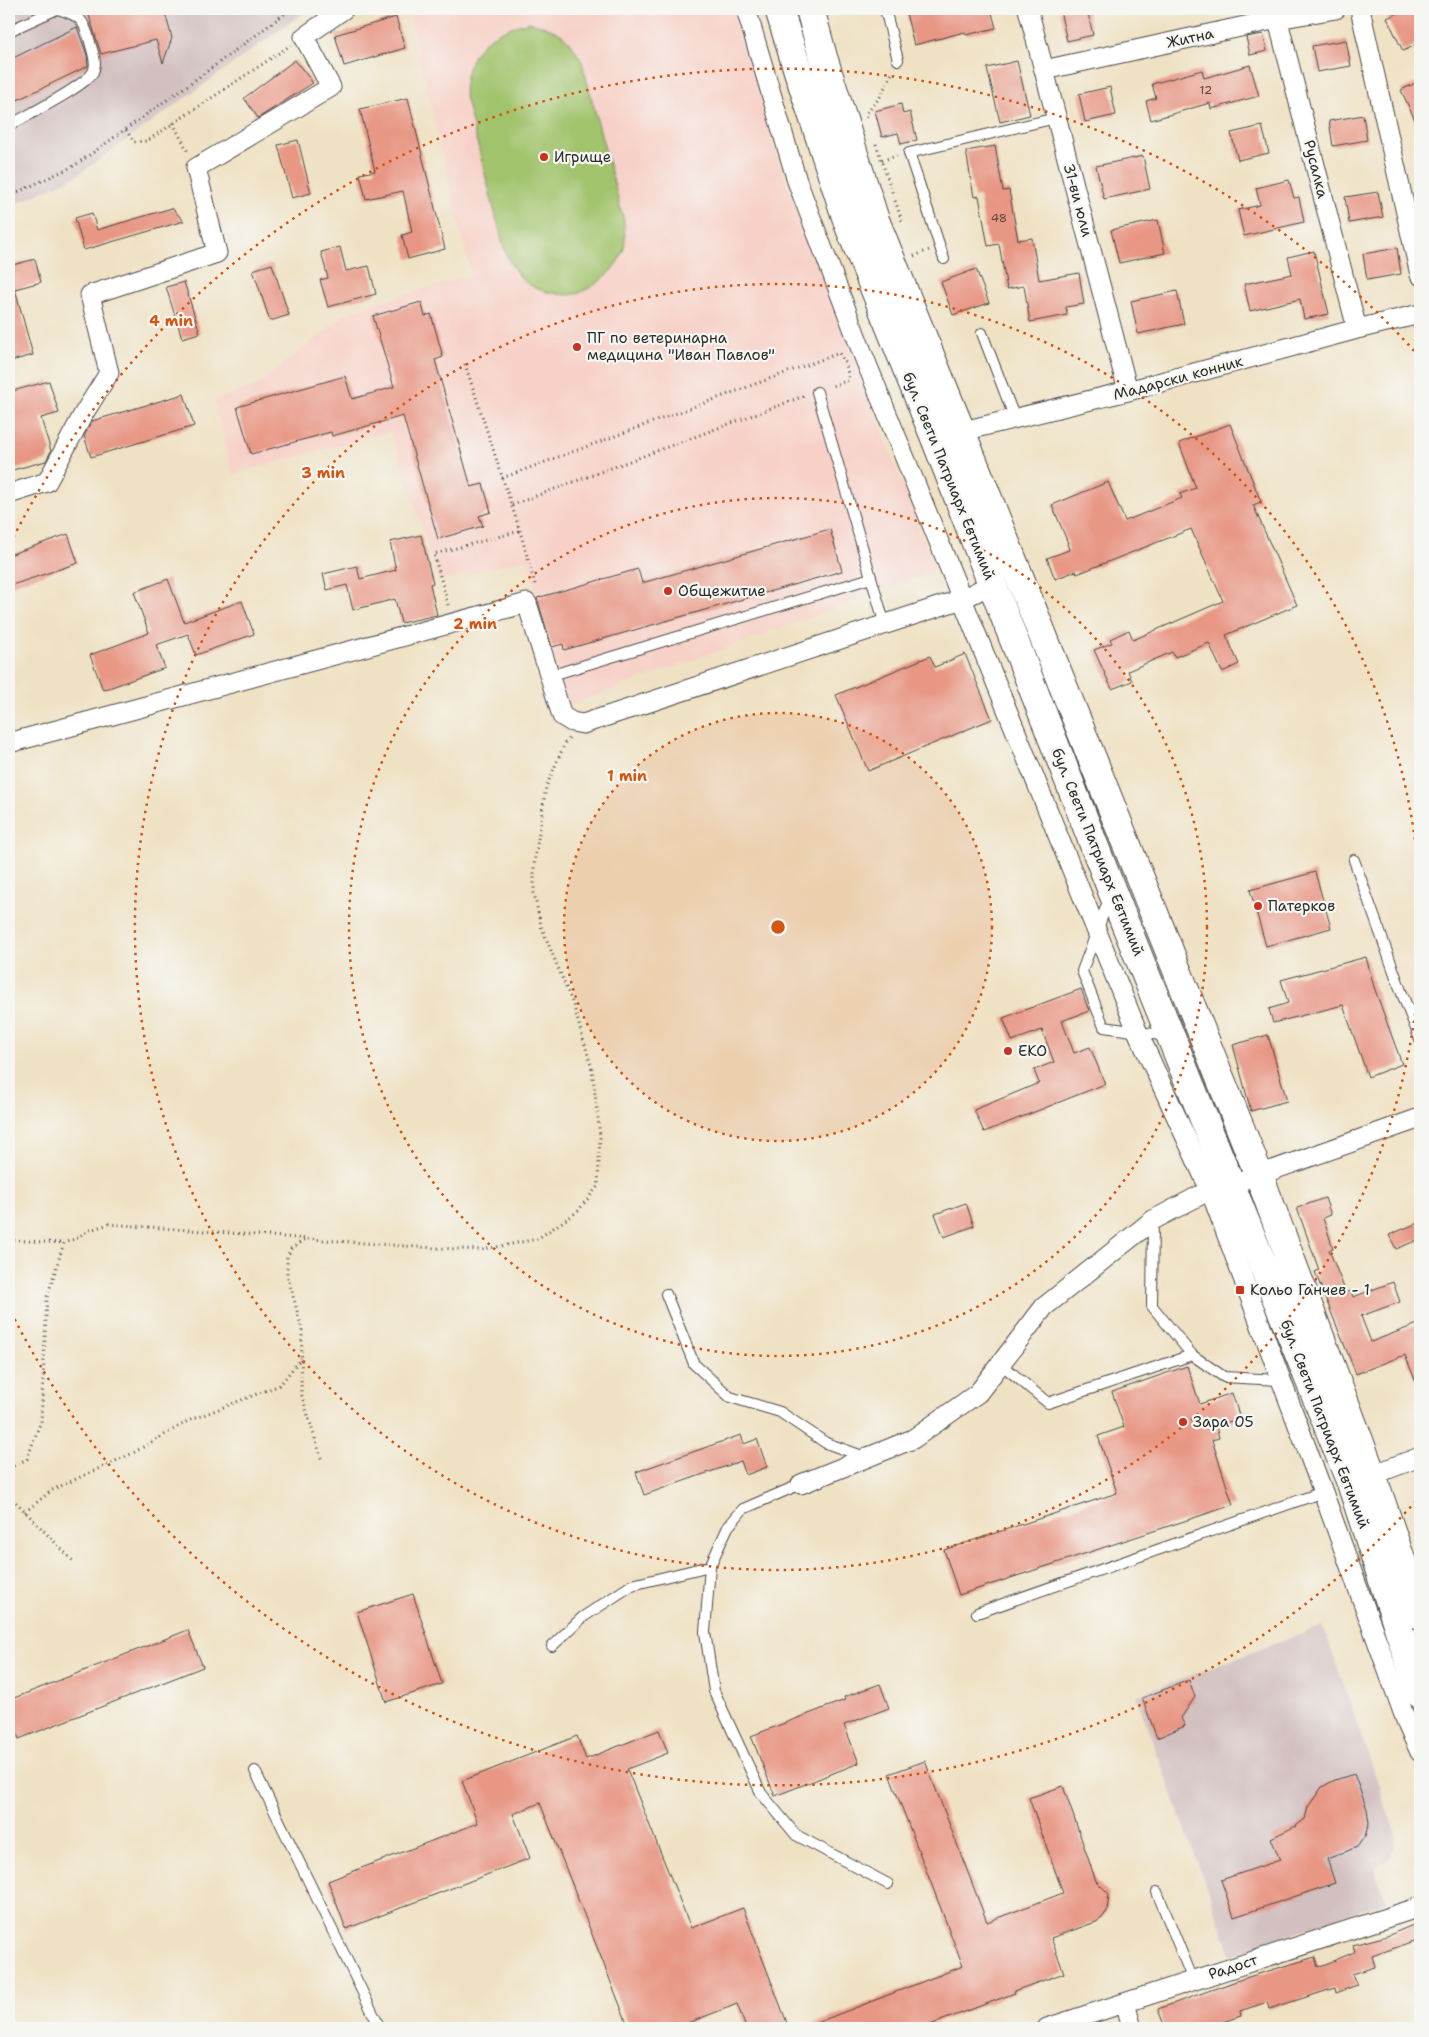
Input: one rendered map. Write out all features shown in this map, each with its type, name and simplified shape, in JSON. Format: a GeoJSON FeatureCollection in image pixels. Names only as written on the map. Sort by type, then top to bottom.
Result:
{"type":"FeatureCollection","features":[{"type":"Feature","properties":{"kind":"main road","name":"бул. Свети Патриарх Евтимий"},"geometry":{"type":"LineString","coordinates":[[779,9],[796,68],[849,226],[935,438],[1112,891],[1172,1037],[1220,1187],[1351,1483],[1420,1694]]}},
{"type":"Feature","properties":{"kind":"main road","name":"бул. Свети Патриарх Евтимий"},"geometry":{"type":"LineString","coordinates":[[810,9],[823,58],[875,220],[1259,1175],[1372,1475],[1420,1615]]}},
{"type":"Feature","properties":{"kind":"street"},"geometry":{"type":"LineString","coordinates":[[9,494],[47,482],[84,413],[109,373],[90,295],[217,253],[196,168],[330,87],[304,37],[344,9]]}},
{"type":"Feature","properties":{"kind":"street"},"geometry":{"type":"LineString","coordinates":[[746,9],[796,181],[888,419],[1138,1033],[1220,1187],[1280,1380],[1408,1726],[1420,1752]]}},
{"type":"Feature","properties":{"kind":"street","name":"31-ви юли"},"geometry":{"type":"LineString","coordinates":[[1028,9],[1128,391]]}},
{"type":"Feature","properties":{"kind":"street","name":"Житна"},"geometry":{"type":"LineString","coordinates":[[1044,70],[1276,14],[1336,9]]}},
{"type":"Feature","properties":{"kind":"street"},"geometry":{"type":"LineString","coordinates":[[1360,9],[1420,275]]}},
{"type":"Feature","properties":{"kind":"street","name":"Русалка"},"geometry":{"type":"LineString","coordinates":[[1276,14],[1357,329]]}},
{"type":"Feature","properties":{"kind":"street","name":"Мадарски конник"},"geometry":{"type":"LineString","coordinates":[[935,438],[1128,391],[1357,329],[1420,314]]}},
{"type":"Feature","properties":{"kind":"street"},"geometry":{"type":"LineString","coordinates":[[9,743],[527,603],[562,716],[572,722],[583,724],[962,599],[992,584]]}},
{"type":"Feature","properties":{"kind":"street"},"geometry":{"type":"LineString","coordinates":[[800,1484],[912,1439],[978,1393],[1044,1307],[1153,1220],[1220,1187],[1420,1118]]}},
{"type":"Feature","properties":{"kind":"street"},"geometry":{"type":"LineString","coordinates":[[1372,1475],[1420,1457]]}},
{"type":"Feature","properties":{"kind":"street","name":"Радост"},"geometry":{"type":"LineString","coordinates":[[1047,2028],[1420,1908]]}},
{"type":"Feature","properties":{"kind":"street"},"geometry":{"type":"LineString","coordinates":[[1125,2003],[1132,2028]]}},
{"type":"Feature","properties":{"kind":"lane"},"geometry":{"type":"LineString","coordinates":[[9,31],[57,9],[76,15],[85,25],[96,62],[93,73],[77,86],[9,126]]}},
{"type":"Feature","properties":{"kind":"lane"},"geometry":{"type":"LineString","coordinates":[[885,9],[898,60]]}},
{"type":"Feature","properties":{"kind":"lane"},"geometry":{"type":"LineString","coordinates":[[944,259],[909,153],[1056,118]]}},
{"type":"Feature","properties":{"kind":"lane"},"geometry":{"type":"LineString","coordinates":[[982,333],[1015,419]]}},
{"type":"Feature","properties":{"kind":"lane"},"geometry":{"type":"LineString","coordinates":[[817,392],[885,625]]}},
{"type":"Feature","properties":{"kind":"lane"},"geometry":{"type":"LineString","coordinates":[[549,676],[871,578]]}},
{"type":"Feature","properties":{"kind":"lane"},"geometry":{"type":"LineString","coordinates":[[1354,860],[1420,1039]]}},
{"type":"Feature","properties":{"kind":"lane"},"geometry":{"type":"LineString","coordinates":[[1112,891],[1082,971],[1104,1027],[1172,1037]]}},
{"type":"Feature","properties":{"kind":"lane"},"geometry":{"type":"LineString","coordinates":[[1153,1220],[1152,1306],[1192,1355],[1224,1377],[1280,1380]]}},
{"type":"Feature","properties":{"kind":"lane"},"geometry":{"type":"LineString","coordinates":[[666,1294],[694,1364],[730,1397],[780,1412],[826,1443],[866,1458]]}},
{"type":"Feature","properties":{"kind":"lane"},"geometry":{"type":"LineString","coordinates":[[1001,1364],[1048,1402],[1192,1355]]}},
{"type":"Feature","properties":{"kind":"lane"},"geometry":{"type":"LineString","coordinates":[[800,1484],[743,1509],[728,1527],[710,1566],[705,1632],[714,1691],[761,1794],[796,1835],[888,1884]]}},
{"type":"Feature","properties":{"kind":"lane"},"geometry":{"type":"LineString","coordinates":[[977,1612],[1323,1492]]}},
{"type":"Feature","properties":{"kind":"lane"},"geometry":{"type":"LineString","coordinates":[[552,1646],[583,1617],[632,1585],[710,1566]]}},
{"type":"Feature","properties":{"kind":"lane"},"geometry":{"type":"LineString","coordinates":[[255,1771],[380,2028]]}},
{"type":"Feature","properties":{"kind":"lane"},"geometry":{"type":"LineString","coordinates":[[1157,1892],[1193,1980]]}},
{"type":"Feature","properties":{"kind":"path"},"geometry":{"type":"LineString","coordinates":[[9,196],[74,166],[291,9]]}},
{"type":"Feature","properties":{"kind":"path"},"geometry":{"type":"LineString","coordinates":[[126,130],[134,142],[147,141],[304,37]]}},
{"type":"Feature","properties":{"kind":"path"},"geometry":{"type":"LineString","coordinates":[[173,123],[196,168]]}},
{"type":"Feature","properties":{"kind":"path"},"geometry":{"type":"LineString","coordinates":[[502,478],[839,353],[846,364],[849,380],[512,505]]}},
{"type":"Feature","properties":{"kind":"path"},"geometry":{"type":"LineString","coordinates":[[465,364],[512,505],[536,591],[527,603]]}},
{"type":"Feature","properties":{"kind":"path"},"geometry":{"type":"LineString","coordinates":[[453,623],[434,554],[520,531]]}},
{"type":"Feature","properties":{"kind":"path"},"geometry":{"type":"LineString","coordinates":[[9,1240],[64,1243],[77,1238],[87,1231],[109,1224],[305,1240],[481,1250],[537,1239],[577,1212],[598,1186],[600,1136],[592,1069],[573,1004],[541,926],[534,893],[534,865],[546,786],[565,743],[583,724]]}},
{"type":"Feature","properties":{"kind":"path"},"geometry":{"type":"LineString","coordinates":[[305,1240],[291,1249],[287,1257],[288,1274],[302,1329],[301,1393],[322,1461]]}},
{"type":"Feature","properties":{"kind":"path"},"geometry":{"type":"LineString","coordinates":[[9,1468],[26,1459],[41,1421],[47,1297],[64,1243]]}},
{"type":"Feature","properties":{"kind":"path"},"geometry":{"type":"LineString","coordinates":[[25,1512],[52,1490],[134,1453],[188,1421],[280,1385],[301,1358]]}},
{"type":"Feature","properties":{"kind":"path"},"geometry":{"type":"LineString","coordinates":[[9,1495],[74,1562]]}},
{"type":"Feature","properties":{"kind":"shaded area"},"geometry":{"type":"Polygon","coordinates":[[[9,9],[309,9],[75,177],[9,207],[9,9]]]}},
{"type":"Feature","properties":{"kind":"shaded area","name":"ПГ по ветеринарна медицина \"Иван Павлов\""},"geometry":{"type":"Polygon","coordinates":[[[408,9],[735,9],[781,169],[936,571],[568,706],[526,559],[439,581],[391,431],[233,474],[214,401],[259,384],[350,311],[471,275],[408,9]]]}},
{"type":"Feature","properties":{"kind":"shaded area"},"geometry":{"type":"Polygon","coordinates":[[[1323,1626],[1396,1835],[1395,1846],[1389,1860],[1374,1868],[1386,1901],[1232,1956],[1136,1696],[1323,1626]]]}},
{"type":"Feature","properties":{"kind":"green space","name":"Игрище"},"geometry":{"type":"Polygon","coordinates":[[[530,22],[549,28],[562,35],[572,45],[582,62],[624,221],[625,245],[617,263],[600,281],[586,290],[568,295],[554,294],[534,288],[521,278],[511,264],[504,248],[464,92],[470,64],[475,53],[483,44],[503,31],[530,22]]]}},
{"type":"Feature","properties":{"kind":"building"},"geometry":{"type":"Polygon","coordinates":[[[87,9],[164,9],[172,38],[163,63],[156,40],[101,54],[87,9]]]}},
{"type":"Feature","properties":{"kind":"building"},"geometry":{"type":"Polygon","coordinates":[[[905,9],[991,9],[996,28],[966,35],[965,32],[914,45],[905,9]]]}},
{"type":"Feature","properties":{"kind":"building"},"geometry":{"type":"Polygon","coordinates":[[[1087,9],[1093,35],[1067,41],[1060,11],[1087,9]]]}},
{"type":"Feature","properties":{"kind":"building"},"geometry":{"type":"Polygon","coordinates":[[[1407,9],[1420,9],[1420,43],[1403,51],[1387,18],[1407,9]]]}},
{"type":"Feature","properties":{"kind":"building"},"geometry":{"type":"Polygon","coordinates":[[[396,17],[405,48],[344,66],[335,35],[396,17]]]}},
{"type":"Feature","properties":{"kind":"building"},"geometry":{"type":"Polygon","coordinates":[[[77,27],[87,55],[88,66],[9,104],[9,60],[77,27]]]}},
{"type":"Feature","properties":{"kind":"building"},"geometry":{"type":"Polygon","coordinates":[[[1263,34],[1267,51],[1250,55],[1246,37],[1263,34]]]}},
{"type":"Feature","properties":{"kind":"building"},"geometry":{"type":"Polygon","coordinates":[[[1346,40],[1351,66],[1317,72],[1312,46],[1346,40]]]}},
{"type":"Feature","properties":{"kind":"building"},"geometry":{"type":"Polygon","coordinates":[[[295,60],[313,83],[258,118],[244,98],[295,60]]]}},
{"type":"Feature","properties":{"kind":"building"},"geometry":{"type":"Polygon","coordinates":[[[1017,61],[1030,115],[1000,122],[987,68],[1017,61]]]}},
{"type":"Feature","properties":{"kind":"building"},"geometry":{"type":"Polygon","coordinates":[[[1250,65],[1259,96],[1211,109],[1210,103],[1151,120],[1146,101],[1156,98],[1152,84],[1202,70],[1204,78],[1250,65]]]}},
{"type":"Feature","properties":{"kind":"building"},"geometry":{"type":"Polygon","coordinates":[[[1420,81],[1420,131],[1401,90],[1420,81]]]}},
{"type":"Feature","properties":{"kind":"building"},"geometry":{"type":"Polygon","coordinates":[[[1110,87],[1116,115],[1085,122],[1079,94],[1110,87]]]}},
{"type":"Feature","properties":{"kind":"building"},"geometry":{"type":"Polygon","coordinates":[[[408,98],[445,249],[408,259],[402,235],[412,232],[403,191],[366,199],[360,174],[375,171],[360,109],[408,98]]]}},
{"type":"Feature","properties":{"kind":"building"},"geometry":{"type":"Polygon","coordinates":[[[901,104],[903,114],[910,112],[917,140],[901,144],[898,133],[882,137],[875,111],[901,104]]]}},
{"type":"Feature","properties":{"kind":"building"},"geometry":{"type":"Polygon","coordinates":[[[1363,115],[1367,140],[1333,146],[1329,121],[1363,115]]]}},
{"type":"Feature","properties":{"kind":"building"},"geometry":{"type":"Polygon","coordinates":[[[1262,126],[1269,153],[1238,160],[1231,133],[1262,126]]]}},
{"type":"Feature","properties":{"kind":"building"},"geometry":{"type":"Polygon","coordinates":[[[298,140],[311,193],[292,198],[278,145],[298,140]]]}},
{"type":"Feature","properties":{"kind":"building"},"geometry":{"type":"Polygon","coordinates":[[[995,146],[1003,191],[1009,190],[1018,240],[1032,238],[1039,280],[1079,273],[1084,304],[1066,307],[1067,315],[1030,322],[1024,286],[1007,289],[999,244],[988,246],[979,196],[974,197],[966,151],[995,146]]]}},
{"type":"Feature","properties":{"kind":"building"},"geometry":{"type":"Polygon","coordinates":[[[1143,156],[1150,189],[1104,199],[1096,166],[1143,156]]]}},
{"type":"Feature","properties":{"kind":"building"},"geometry":{"type":"Polygon","coordinates":[[[1289,180],[1294,198],[1299,197],[1304,222],[1244,236],[1238,210],[1260,205],[1256,188],[1289,180]]]}},
{"type":"Feature","properties":{"kind":"building"},"geometry":{"type":"Polygon","coordinates":[[[1378,192],[1383,217],[1349,223],[1345,197],[1378,192]]]}},
{"type":"Feature","properties":{"kind":"building"},"geometry":{"type":"Polygon","coordinates":[[[172,208],[184,221],[84,250],[75,218],[92,213],[97,230],[172,208]]]}},
{"type":"Feature","properties":{"kind":"building"},"geometry":{"type":"Polygon","coordinates":[[[1158,220],[1165,253],[1119,263],[1111,230],[1158,220]]]}},
{"type":"Feature","properties":{"kind":"building"},"geometry":{"type":"Polygon","coordinates":[[[340,247],[346,271],[369,266],[376,294],[328,307],[320,280],[328,278],[321,252],[340,247]]]}},
{"type":"Feature","properties":{"kind":"building"},"geometry":{"type":"Polygon","coordinates":[[[1397,248],[1401,274],[1367,280],[1363,254],[1397,248]]]}},
{"type":"Feature","properties":{"kind":"building"},"geometry":{"type":"Polygon","coordinates":[[[1314,251],[1329,314],[1304,319],[1300,299],[1250,311],[1244,284],[1292,274],[1288,257],[1314,251]]]}},
{"type":"Feature","properties":{"kind":"building"},"geometry":{"type":"Polygon","coordinates":[[[35,259],[41,282],[15,289],[33,355],[11,361],[9,351],[9,266],[35,259]]]}},
{"type":"Feature","properties":{"kind":"building"},"geometry":{"type":"Polygon","coordinates":[[[272,264],[289,315],[270,321],[253,270],[272,264]]]}},
{"type":"Feature","properties":{"kind":"building"},"geometry":{"type":"Polygon","coordinates":[[[976,269],[989,303],[953,315],[941,282],[976,269]]]}},
{"type":"Feature","properties":{"kind":"building"},"geometry":{"type":"Polygon","coordinates":[[[184,282],[200,333],[182,338],[166,287],[184,282]]]}},
{"type":"Feature","properties":{"kind":"building"},"geometry":{"type":"Polygon","coordinates":[[[1177,291],[1184,324],[1138,334],[1131,301],[1177,291]]]}},
{"type":"Feature","properties":{"kind":"building"},"geometry":{"type":"Polygon","coordinates":[[[421,302],[425,316],[431,314],[443,357],[435,360],[471,487],[483,484],[491,512],[479,516],[483,526],[438,539],[403,416],[332,436],[331,432],[251,454],[237,407],[345,376],[352,399],[394,387],[373,316],[421,302]]]}},
{"type":"Feature","properties":{"kind":"building"},"geometry":{"type":"Polygon","coordinates":[[[49,381],[59,413],[41,418],[51,451],[46,461],[9,471],[9,392],[49,381]]]}},
{"type":"Feature","properties":{"kind":"building"},"geometry":{"type":"Polygon","coordinates":[[[184,394],[194,426],[91,457],[84,436],[92,421],[184,394]]]}},
{"type":"Feature","properties":{"kind":"building"},"geometry":{"type":"Polygon","coordinates":[[[1230,424],[1261,502],[1253,505],[1297,605],[1226,635],[1239,664],[1222,672],[1209,643],[1175,657],[1172,652],[1128,671],[1132,681],[1112,689],[1094,650],[1112,643],[1110,639],[1129,630],[1133,640],[1223,601],[1191,529],[1077,574],[1076,571],[1055,579],[1047,558],[1069,550],[1068,543],[1052,505],[1108,482],[1125,521],[1182,498],[1180,494],[1196,488],[1179,443],[1230,424]]]}},
{"type":"Feature","properties":{"kind":"building","name":"Общежитие"},"geometry":{"type":"Polygon","coordinates":[[[830,529],[842,571],[564,650],[563,644],[552,647],[537,598],[638,569],[642,583],[830,529]]]}},
{"type":"Feature","properties":{"kind":"building"},"geometry":{"type":"Polygon","coordinates":[[[68,534],[78,563],[9,586],[9,555],[68,534]]]}},
{"type":"Feature","properties":{"kind":"building"},"geometry":{"type":"Polygon","coordinates":[[[421,535],[433,583],[430,584],[437,615],[401,623],[395,599],[353,610],[347,585],[327,590],[323,574],[357,566],[360,579],[396,570],[390,542],[421,535]]]}},
{"type":"Feature","properties":{"kind":"building"},"geometry":{"type":"Polygon","coordinates":[[[168,579],[184,622],[242,601],[254,634],[196,655],[188,634],[156,645],[165,668],[103,690],[90,655],[149,633],[134,592],[168,579]]]}},
{"type":"Feature","properties":{"kind":"building"},"geometry":{"type":"Polygon","coordinates":[[[965,654],[992,719],[868,771],[836,695],[930,656],[935,667],[965,654]]]}},
{"type":"Feature","properties":{"kind":"building"},"geometry":{"type":"Polygon","coordinates":[[[1315,872],[1331,928],[1266,946],[1250,890],[1315,872]]]}},
{"type":"Feature","properties":{"kind":"building"},"geometry":{"type":"Polygon","coordinates":[[[1366,957],[1374,987],[1402,1064],[1368,1077],[1343,1005],[1273,1023],[1269,1009],[1288,1003],[1281,980],[1366,957]]]}},
{"type":"Feature","properties":{"kind":"building"},"geometry":{"type":"Polygon","coordinates":[[[1081,989],[1089,1011],[1062,1021],[1074,1053],[1090,1047],[1105,1084],[984,1132],[974,1110],[1039,1083],[1034,1070],[1054,1062],[1042,1030],[1012,1041],[1003,1018],[1081,989]]]}},
{"type":"Feature","properties":{"kind":"building"},"geometry":{"type":"Polygon","coordinates":[[[1268,1035],[1287,1101],[1251,1111],[1233,1045],[1268,1035]]]}},
{"type":"Feature","properties":{"kind":"building"},"geometry":{"type":"Polygon","coordinates":[[[1325,1198],[1331,1215],[1323,1218],[1333,1248],[1329,1250],[1346,1293],[1351,1291],[1353,1297],[1393,1282],[1400,1302],[1361,1316],[1371,1342],[1420,1323],[1420,1392],[1405,1355],[1356,1374],[1315,1272],[1319,1270],[1297,1208],[1325,1198]]]}},
{"type":"Feature","properties":{"kind":"building"},"geometry":{"type":"Polygon","coordinates":[[[966,1203],[974,1226],[944,1237],[935,1214],[966,1203]]]}},
{"type":"Feature","properties":{"kind":"building"},"geometry":{"type":"Polygon","coordinates":[[[1420,1222],[1420,1239],[1396,1249],[1389,1235],[1420,1222]]]}},
{"type":"Feature","properties":{"kind":"building"},"geometry":{"type":"Polygon","coordinates":[[[1187,1366],[1200,1404],[1232,1393],[1240,1418],[1216,1426],[1219,1438],[1212,1440],[1233,1505],[959,1595],[944,1550],[1117,1493],[1098,1436],[1124,1427],[1112,1392],[1187,1366]]]}},
{"type":"Feature","properties":{"kind":"building"},"geometry":{"type":"Polygon","coordinates":[[[741,1435],[744,1444],[757,1439],[767,1467],[746,1475],[741,1461],[644,1495],[636,1472],[741,1435]]]}},
{"type":"Feature","properties":{"kind":"building"},"geometry":{"type":"Polygon","coordinates":[[[413,1594],[442,1684],[386,1702],[357,1612],[413,1594]]]}},
{"type":"Feature","properties":{"kind":"building"},"geometry":{"type":"Polygon","coordinates":[[[188,1630],[203,1667],[19,1739],[9,1713],[9,1700],[188,1630]]]}},
{"type":"Feature","properties":{"kind":"building"},"geometry":{"type":"Polygon","coordinates":[[[1189,1680],[1195,1697],[1181,1718],[1185,1726],[1157,1738],[1142,1698],[1189,1680]]]}},
{"type":"Feature","properties":{"kind":"building"},"geometry":{"type":"Polygon","coordinates":[[[880,1684],[889,1708],[844,1725],[859,1763],[775,1796],[751,1736],[845,1700],[844,1697],[880,1684]]]}},
{"type":"Feature","properties":{"kind":"building"},"geometry":{"type":"Polygon","coordinates":[[[659,1730],[668,1753],[627,1769],[691,1928],[743,1908],[789,2028],[746,2028],[737,2004],[675,2028],[629,2028],[540,1803],[513,1814],[530,1858],[346,1929],[328,1881],[478,1823],[462,1781],[577,1736],[586,1759],[659,1730]]]}},
{"type":"Feature","properties":{"kind":"building"},"geometry":{"type":"Polygon","coordinates":[[[925,1761],[987,1922],[1063,1893],[1029,1798],[1063,1786],[1096,1881],[1109,1894],[1107,1911],[1096,1922],[1051,1938],[1064,1973],[1014,1991],[1015,1993],[922,2028],[803,2028],[963,1966],[889,1774],[925,1761]]]}},
{"type":"Feature","properties":{"kind":"building"},"geometry":{"type":"Polygon","coordinates":[[[1354,1774],[1367,1809],[1369,1823],[1365,1836],[1357,1847],[1327,1859],[1335,1883],[1234,1917],[1221,1880],[1280,1860],[1271,1838],[1296,1826],[1305,1819],[1308,1807],[1322,1787],[1335,1780],[1354,1774]]]}},
{"type":"Feature","properties":{"kind":"building"},"geometry":{"type":"Polygon","coordinates":[[[1420,1922],[1420,1939],[1372,1956],[1375,1967],[1352,1974],[1357,1985],[1336,1993],[1335,1988],[1269,2009],[1267,2002],[1240,2011],[1241,2016],[1204,2028],[1165,2028],[1158,2009],[1242,1979],[1315,1957],[1318,1967],[1355,1952],[1353,1945],[1387,1936],[1420,1922]]]}},
{"type":"Feature","properties":{"kind":"place","name":"Игрище"},"geometry":{"type":"Point","coordinates":[544,157]}},
{"type":"Feature","properties":{"kind":"place","name":"ПГ по ветеринарна медицина \"Иван Павлов\""},"geometry":{"type":"Point","coordinates":[577,347]}},
{"type":"Feature","properties":{"kind":"place","name":"Общежитие"},"geometry":{"type":"Point","coordinates":[668,591]}},
{"type":"Feature","properties":{"kind":"place","name":"Патерков"},"geometry":{"type":"Point","coordinates":[1258,906]}},
{"type":"Feature","properties":{"kind":"place","name":"EKO"},"geometry":{"type":"Point","coordinates":[1008,1051]}},
{"type":"Feature","properties":{"kind":"place","name":"Кольо Ганчев - 1"},"geometry":{"type":"Point","coordinates":[1240,1290]}},
{"type":"Feature","properties":{"kind":"place","name":"Зара 05"},"geometry":{"type":"Point","coordinates":[1183,1422]}}]}
